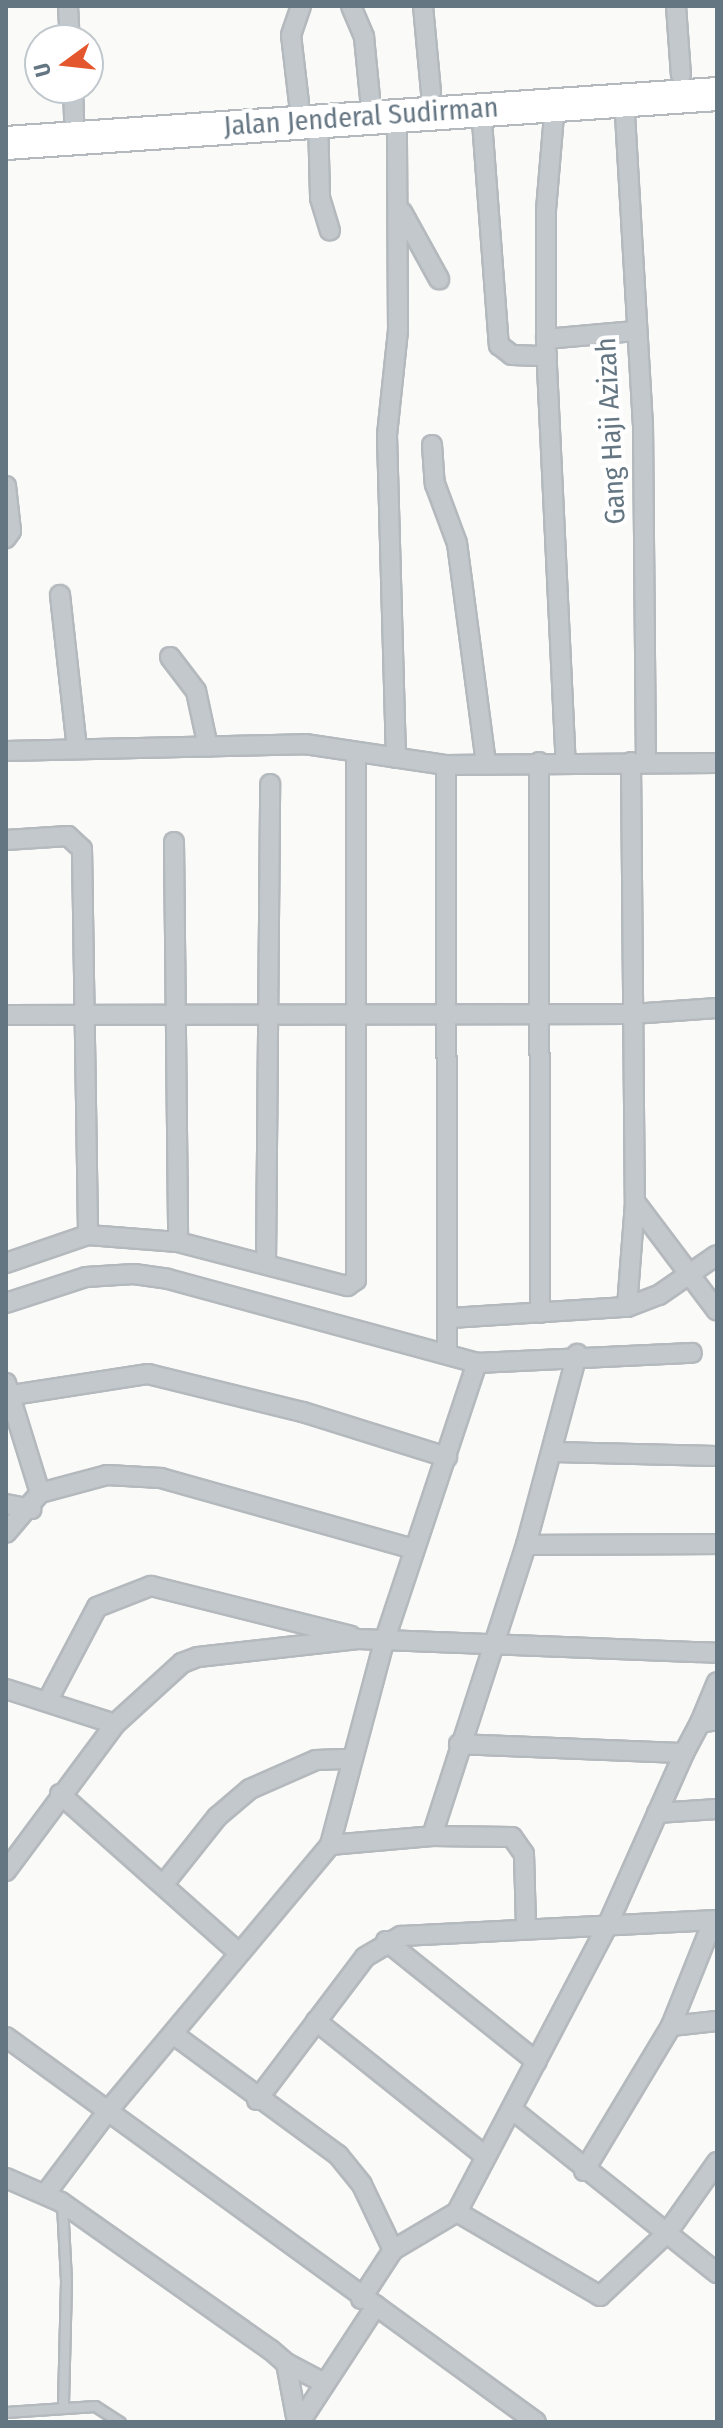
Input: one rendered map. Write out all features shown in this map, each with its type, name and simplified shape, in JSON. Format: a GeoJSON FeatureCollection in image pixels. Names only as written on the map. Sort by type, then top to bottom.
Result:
{"type":"FeatureCollection","features":[{"type":"Feature","properties":{"kind":"highway","name":"Jalan Jenderal Sudirman"},"geometry":{"type":"LineString","coordinates":[[102,104],[397,116],[681,75],[717,73]]}},
{"type":"Feature","properties":{"kind":"highway","name":"Jalan Jenderal Sudirman"},"geometry":{"type":"LineString","coordinates":[[23,132],[308,111],[370,98],[431,93],[489,101],[555,103],[717,94]]}},
{"type":"Feature","properties":{"kind":"highway","name":"Jalan Jenderal Sudirman"},"geometry":{"type":"LineString","coordinates":[[23,132],[71,104]]}},
{"type":"Feature","properties":{"kind":"street"},"geometry":{"type":"LineString","coordinates":[[301,6],[291,35],[308,111],[320,198],[330,231]]}},
{"type":"Feature","properties":{"kind":"street"},"geometry":{"type":"LineString","coordinates":[[351,6],[364,37],[370,98]]}},
{"type":"Feature","properties":{"kind":"street"},"geometry":{"type":"LineString","coordinates":[[423,6],[431,93]]}},
{"type":"Feature","properties":{"kind":"street"},"geometry":{"type":"LineString","coordinates":[[676,6],[681,75]]}},
{"type":"Feature","properties":{"kind":"street","name":"Gang Haji Azizah"},"geometry":{"type":"LineString","coordinates":[[624,97],[635,331],[643,423],[632,1014],[635,1202],[627,1307]]}},
{"type":"Feature","properties":{"kind":"street"},"geometry":{"type":"LineString","coordinates":[[489,101],[499,345],[512,355],[635,331]]}},
{"type":"Feature","properties":{"kind":"street"},"geometry":{"type":"LineString","coordinates":[[555,103],[546,211],[547,348],[566,762]]}},
{"type":"Feature","properties":{"kind":"street"},"geometry":{"type":"LineString","coordinates":[[396,758],[387,435],[398,331],[400,208],[397,116]]}},
{"type":"Feature","properties":{"kind":"street"},"geometry":{"type":"LineString","coordinates":[[400,208],[439,279]]}},
{"type":"Feature","properties":{"kind":"street"},"geometry":{"type":"LineString","coordinates":[[432,445],[435,484],[457,543],[486,764]]}},
{"type":"Feature","properties":{"kind":"street"},"geometry":{"type":"LineString","coordinates":[[6,486],[11,531],[6,538]]}},
{"type":"Feature","properties":{"kind":"street"},"geometry":{"type":"LineString","coordinates":[[60,595],[77,749]]}},
{"type":"Feature","properties":{"kind":"street"},"geometry":{"type":"LineString","coordinates":[[170,657],[196,691],[208,747]]}},
{"type":"Feature","properties":{"kind":"street"},"geometry":{"type":"LineString","coordinates":[[6,751],[300,744],[446,765],[717,763]]}},
{"type":"Feature","properties":{"kind":"street"},"geometry":{"type":"LineString","coordinates":[[6,1263],[88,1235],[178,1242],[347,1286],[356,1280],[356,753]]}},
{"type":"Feature","properties":{"kind":"street"},"geometry":{"type":"LineString","coordinates":[[539,762],[540,1313]]}},
{"type":"Feature","properties":{"kind":"street"},"geometry":{"type":"LineString","coordinates":[[446,765],[450,1321],[447,1348]]}},
{"type":"Feature","properties":{"kind":"street"},"geometry":{"type":"LineString","coordinates":[[266,1264],[265,1015],[270,784]]}},
{"type":"Feature","properties":{"kind":"street"},"geometry":{"type":"LineString","coordinates":[[6,840],[68,836],[82,849],[88,1235]]}},
{"type":"Feature","properties":{"kind":"street"},"geometry":{"type":"LineString","coordinates":[[174,842],[178,1242]]}},
{"type":"Feature","properties":{"kind":"street"},"geometry":{"type":"LineString","coordinates":[[6,1015],[632,1014],[717,1008]]}},
{"type":"Feature","properties":{"kind":"street"},"geometry":{"type":"LineString","coordinates":[[635,1202],[717,1311]]}},
{"type":"Feature","properties":{"kind":"street"},"geometry":{"type":"LineString","coordinates":[[450,1321],[627,1307],[690,1276],[717,1255]]}},
{"type":"Feature","properties":{"kind":"street"},"geometry":{"type":"LineString","coordinates":[[6,1303],[86,1277],[134,1274],[447,1348],[477,1363],[577,1354],[692,1353]]}},
{"type":"Feature","properties":{"kind":"street"},"geometry":{"type":"LineString","coordinates":[[432,1836],[489,1648],[526,1545],[577,1354]]}},
{"type":"Feature","properties":{"kind":"street"},"geometry":{"type":"LineString","coordinates":[[54,2198],[107,2112],[330,1845],[350,1759],[385,1639],[477,1363]]}},
{"type":"Feature","properties":{"kind":"street"},"geometry":{"type":"LineString","coordinates":[[36,1501],[7,1391],[148,1374],[303,1412],[447,1457]]}},
{"type":"Feature","properties":{"kind":"street"},"geometry":{"type":"LineString","coordinates":[[553,1452],[717,1456]]}},
{"type":"Feature","properties":{"kind":"street"},"geometry":{"type":"LineString","coordinates":[[6,1504],[36,1501],[107,1475],[161,1478],[413,1549]]}},
{"type":"Feature","properties":{"kind":"street"},"geometry":{"type":"LineString","coordinates":[[6,1533],[36,1501]]}},
{"type":"Feature","properties":{"kind":"street"},"geometry":{"type":"LineString","coordinates":[[526,1545],[717,1544]]}},
{"type":"Feature","properties":{"kind":"street"},"geometry":{"type":"LineString","coordinates":[[48,1700],[97,1607],[151,1586],[270,1612],[358,1639]]}},
{"type":"Feature","properties":{"kind":"street"},"geometry":{"type":"LineString","coordinates":[[6,1871],[60,1794],[115,1724],[182,1663],[198,1657],[358,1639],[489,1648],[717,1653]]}},
{"type":"Feature","properties":{"kind":"street"},"geometry":{"type":"LineString","coordinates":[[298,2422],[324,2383],[393,2250],[457,2212],[484,2155],[514,2111],[608,1924],[684,1753],[708,1722],[717,1682]]}},
{"type":"Feature","properties":{"kind":"street"},"geometry":{"type":"LineString","coordinates":[[6,1689],[115,1724]]}},
{"type":"Feature","properties":{"kind":"street"},"geometry":{"type":"LineString","coordinates":[[459,1744],[684,1753]]}},
{"type":"Feature","properties":{"kind":"street"},"geometry":{"type":"LineString","coordinates":[[163,1885],[241,1795],[295,1767],[350,1759]]}},
{"type":"Feature","properties":{"kind":"street"},"geometry":{"type":"LineString","coordinates":[[60,1794],[239,1953]]}},
{"type":"Feature","properties":{"kind":"street"},"geometry":{"type":"LineString","coordinates":[[657,1813],[717,1809]]}},
{"type":"Feature","properties":{"kind":"street"},"geometry":{"type":"LineString","coordinates":[[330,1845],[432,1836],[503,1835],[520,1843],[526,1926]]}},
{"type":"Feature","properties":{"kind":"street"},"geometry":{"type":"LineString","coordinates":[[257,2100],[365,1957],[386,1941],[401,1936],[526,1926],[715,1920],[671,2026],[584,2171]]}},
{"type":"Feature","properties":{"kind":"street"},"geometry":{"type":"LineString","coordinates":[[386,1941],[537,2062]]}},
{"type":"Feature","properties":{"kind":"street"},"geometry":{"type":"LineString","coordinates":[[316,2021],[484,2155]]}},
{"type":"Feature","properties":{"kind":"street"},"geometry":{"type":"LineString","coordinates":[[671,2026],[717,2021]]}},
{"type":"Feature","properties":{"kind":"street"},"geometry":{"type":"LineString","coordinates":[[173,2034],[257,2100],[327,2144],[351,2169],[393,2250]]}},
{"type":"Feature","properties":{"kind":"street"},"geometry":{"type":"LineString","coordinates":[[6,2037],[534,2420]]}},
{"type":"Feature","properties":{"kind":"street"},"geometry":{"type":"LineString","coordinates":[[514,2111],[584,2171],[717,2273]]}},
{"type":"Feature","properties":{"kind":"street"},"geometry":{"type":"LineString","coordinates":[[457,2212],[596,2295],[604,2294],[667,2233],[717,2162]]}},
{"type":"Feature","properties":{"kind":"street"},"geometry":{"type":"LineString","coordinates":[[6,2178],[54,2198],[286,2363],[324,2383]]}},
{"type":"Feature","properties":{"kind":"street"},"geometry":{"type":"LineString","coordinates":[[286,2363],[298,2422]]}},
{"type":"Feature","properties":{"kind":"street"},"geometry":{"type":"LineString","coordinates":[[509,2422],[534,2420]]}},
{"type":"Feature","properties":{"kind":"lane"},"geometry":{"type":"LineString","coordinates":[[54,2198],[66,2281],[63,2408]]}},
{"type":"Feature","properties":{"kind":"lane"},"geometry":{"type":"LineString","coordinates":[[6,2412],[95,2406],[120,2422]]}}]}
